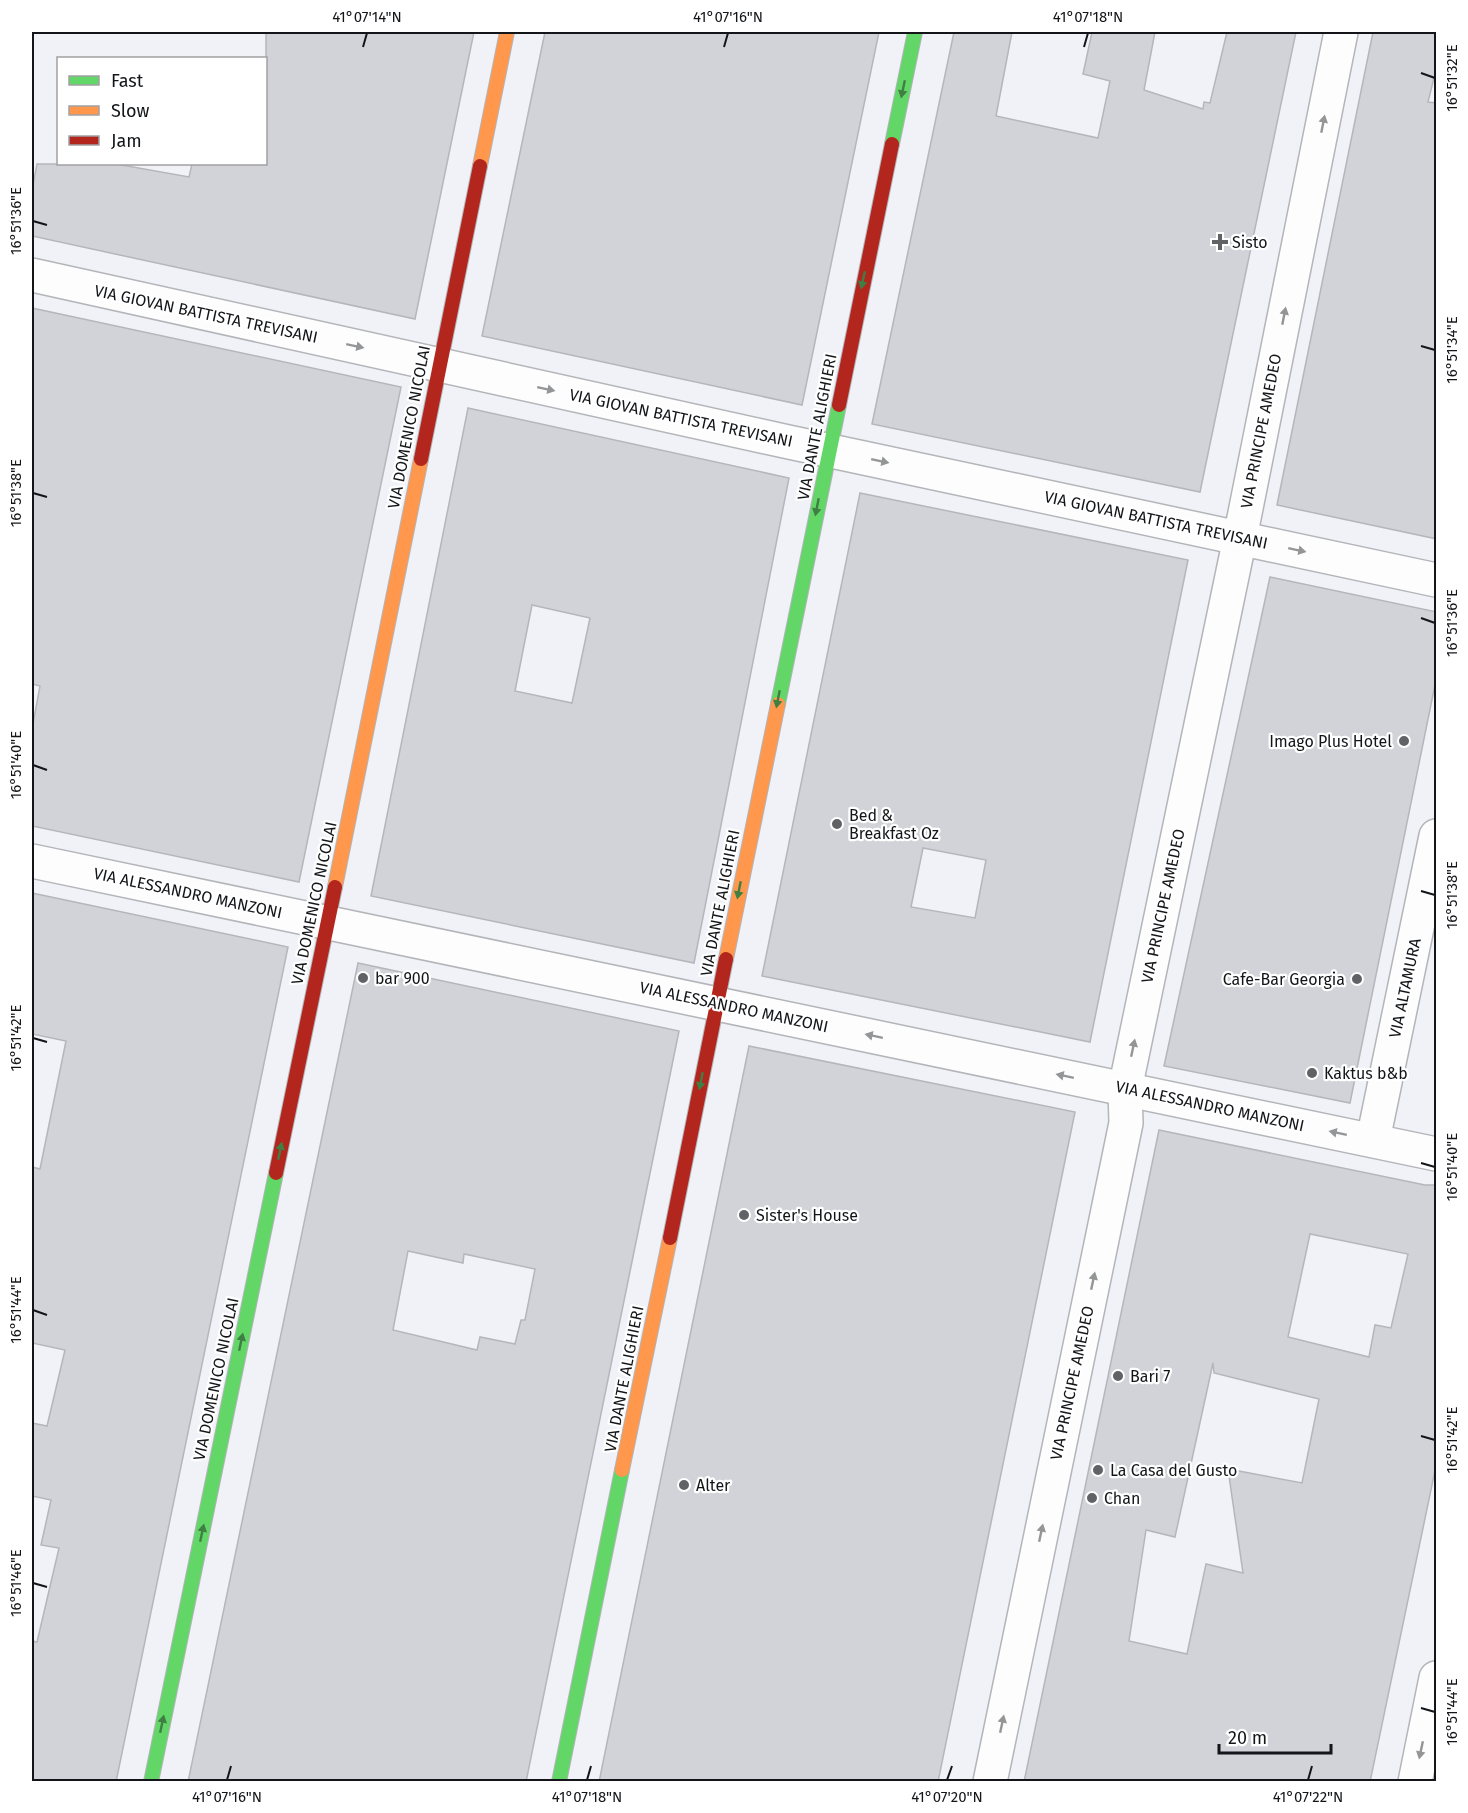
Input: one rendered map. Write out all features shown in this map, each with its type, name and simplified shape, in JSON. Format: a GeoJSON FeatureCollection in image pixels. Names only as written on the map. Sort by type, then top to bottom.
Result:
{"type":"FeatureCollection","features":[{"type":"Feature","properties":{"kind":"street","name":"VIA DOMENICO NICOLAI"},"geometry":{"type":"LineString","coordinates":[[151,1782],[328,922],[438,365],[507,32]]}},
{"type":"Feature","properties":{"kind":"street","name":"VIA DANTE ALIGHIERI"},"geometry":{"type":"LineString","coordinates":[[559,1782],[915,32]]}},
{"type":"Feature","properties":{"kind":"street","name":"VIA PRINCIPE AMEDEO"},"geometry":{"type":"LineString","coordinates":[[990,1782],[1126,1123],[1125,1089],[1240,538],[1341,32]]}},
{"type":"Feature","properties":{"kind":"street","name":"VIA GIOVAN BATTISTA TREVISANI"},"geometry":{"type":"LineString","coordinates":[[32,275],[829,450],[1437,580]]}},
{"type":"Feature","properties":{"kind":"street","name":"VIA ALTAMURA"},"geometry":{"type":"LineString","coordinates":[[1373,1140],[1437,836]]}},
{"type":"Feature","properties":{"kind":"street","name":"VIA ALESSANDRO MANZONI"},"geometry":{"type":"LineString","coordinates":[[32,861],[1437,1154]]}},
{"type":"Feature","properties":{"kind":"street"},"geometry":{"type":"LineString","coordinates":[[1415,1782],[1437,1678]]}},
{"type":"Feature","properties":{"kind":"building"},"geometry":{"type":"Polygon","coordinates":[[[266,32],[474,32],[415,319],[32,236],[32,190],[37,164],[122,165],[189,177],[192,165],[267,165],[266,32]]]}},
{"type":"Feature","properties":{"kind":"building"},"geometry":{"type":"Polygon","coordinates":[[[545,32],[879,32],[802,405],[482,336],[545,32]]]}},
{"type":"Feature","properties":{"kind":"building"},"geometry":{"type":"Polygon","coordinates":[[[954,32],[1012,32],[996,116],[1098,138],[1110,81],[1083,74],[1092,32],[1155,32],[1144,90],[1203,109],[1204,102],[1210,103],[1227,32],[1296,32],[1200,492],[872,424],[954,32]]]}},
{"type":"Feature","properties":{"kind":"building"},"geometry":{"type":"Polygon","coordinates":[[[1373,32],[1437,32],[1437,66],[1428,102],[1437,103],[1437,539],[1277,505],[1373,32]]]}},
{"type":"Feature","properties":{"kind":"building"},"geometry":{"type":"Polygon","coordinates":[[[32,308],[401,387],[299,882],[32,826],[32,729],[40,686],[32,684],[32,308]]]}},
{"type":"Feature","properties":{"kind":"building"},"geometry":{"type":"Polygon","coordinates":[[[468,408],[789,478],[694,963],[371,896],[468,408]],[[532,605],[515,691],[572,703],[590,618],[532,605]]]}},
{"type":"Feature","properties":{"kind":"building"},"geometry":{"type":"Polygon","coordinates":[[[860,493],[1188,560],[1090,1042],[762,976],[860,493]],[[923,848],[911,907],[975,918],[986,860],[923,848]]]}},
{"type":"Feature","properties":{"kind":"building"},"geometry":{"type":"Polygon","coordinates":[[[1270,577],[1437,612],[1437,675],[1350,1103],[1164,1066],[1270,577]]]}},
{"type":"Feature","properties":{"kind":"building"},"geometry":{"type":"Polygon","coordinates":[[[32,893],[288,947],[116,1782],[32,1782],[32,1641],[37,1642],[59,1548],[41,1545],[51,1500],[32,1496],[32,1423],[47,1426],[65,1350],[32,1343],[32,1167],[40,1169],[66,1041],[32,1034],[32,893]]]}},
{"type":"Feature","properties":{"kind":"building"},"geometry":{"type":"Polygon","coordinates":[[[358,963],[679,1031],[526,1782],[188,1782],[358,963]],[[408,1251],[393,1330],[477,1350],[480,1337],[515,1344],[521,1320],[525,1320],[535,1269],[464,1254],[463,1263],[408,1251]]]}},
{"type":"Feature","properties":{"kind":"building"},"geometry":{"type":"Polygon","coordinates":[[[749,1046],[1075,1112],[938,1782],[599,1782],[749,1046]]]}},
{"type":"Feature","properties":{"kind":"building"},"geometry":{"type":"Polygon","coordinates":[[[1159,1130],[1425,1185],[1437,1185],[1437,1461],[1370,1782],[1024,1782],[1159,1130]],[[1310,1234],[1288,1337],[1369,1357],[1375,1325],[1391,1328],[1408,1254],[1310,1234]],[[1213,1363],[1175,1537],[1146,1530],[1129,1641],[1187,1654],[1206,1564],[1243,1573],[1228,1469],[1302,1483],[1319,1399],[1214,1373],[1213,1363]]]}},
{"type":"Feature","properties":{"kind":"traffic: fast"},"geometry":{"type":"LineString","coordinates":[[892,144],[915,32]]}},
{"type":"Feature","properties":{"kind":"traffic: fast"},"geometry":{"type":"LineString","coordinates":[[778,704],[839,405]]}},
{"type":"Feature","properties":{"kind":"traffic: fast"},"geometry":{"type":"LineString","coordinates":[[151,1782],[276,1173]]}},
{"type":"Feature","properties":{"kind":"traffic: fast"},"geometry":{"type":"LineString","coordinates":[[559,1782],[622,1470]]}},
{"type":"Feature","properties":{"kind":"traffic: slow"},"geometry":{"type":"LineString","coordinates":[[480,166],[507,32]]}},
{"type":"Feature","properties":{"kind":"traffic: slow"},"geometry":{"type":"LineString","coordinates":[[335,887],[421,459]]}},
{"type":"Feature","properties":{"kind":"traffic: slow"},"geometry":{"type":"LineString","coordinates":[[726,959],[778,704]]}},
{"type":"Feature","properties":{"kind":"traffic: slow"},"geometry":{"type":"LineString","coordinates":[[622,1470],[670,1238]]}},
{"type":"Feature","properties":{"kind":"traffic: jam"},"geometry":{"type":"LineString","coordinates":[[839,405],[892,144]]}},
{"type":"Feature","properties":{"kind":"traffic: jam"},"geometry":{"type":"LineString","coordinates":[[421,459],[480,166]]}},
{"type":"Feature","properties":{"kind":"traffic: jam"},"geometry":{"type":"LineString","coordinates":[[276,1173],[335,887]]}},
{"type":"Feature","properties":{"kind":"traffic: jam"},"geometry":{"type":"LineString","coordinates":[[670,1238],[726,959]]}},
{"type":"Feature","properties":{"kind":"place","name":"Sisto"},"geometry":{"type":"Point","coordinates":[1220,242]}},
{"type":"Feature","properties":{"kind":"place","name":"Imago Plus Hotel"},"geometry":{"type":"Point","coordinates":[1404,741]}},
{"type":"Feature","properties":{"kind":"place","name":"Bed & Breakfast Oz"},"geometry":{"type":"Point","coordinates":[837,824]}},
{"type":"Feature","properties":{"kind":"place","name":"bar 900"},"geometry":{"type":"Point","coordinates":[363,978]}},
{"type":"Feature","properties":{"kind":"place","name":"Cafe-Bar Georgia"},"geometry":{"type":"Point","coordinates":[1357,979]}},
{"type":"Feature","properties":{"kind":"place","name":"Kaktus b&b"},"geometry":{"type":"Point","coordinates":[1312,1073]}},
{"type":"Feature","properties":{"kind":"place","name":"Sister's House"},"geometry":{"type":"Point","coordinates":[744,1215]}},
{"type":"Feature","properties":{"kind":"place","name":"Bari 7"},"geometry":{"type":"Point","coordinates":[1118,1376]}},
{"type":"Feature","properties":{"kind":"place","name":"La Casa del Gusto"},"geometry":{"type":"Point","coordinates":[1098,1470]}},
{"type":"Feature","properties":{"kind":"place","name":"Alter"},"geometry":{"type":"Point","coordinates":[684,1485]}},
{"type":"Feature","properties":{"kind":"place","name":"Chan"},"geometry":{"type":"Point","coordinates":[1092,1498]}}]}
